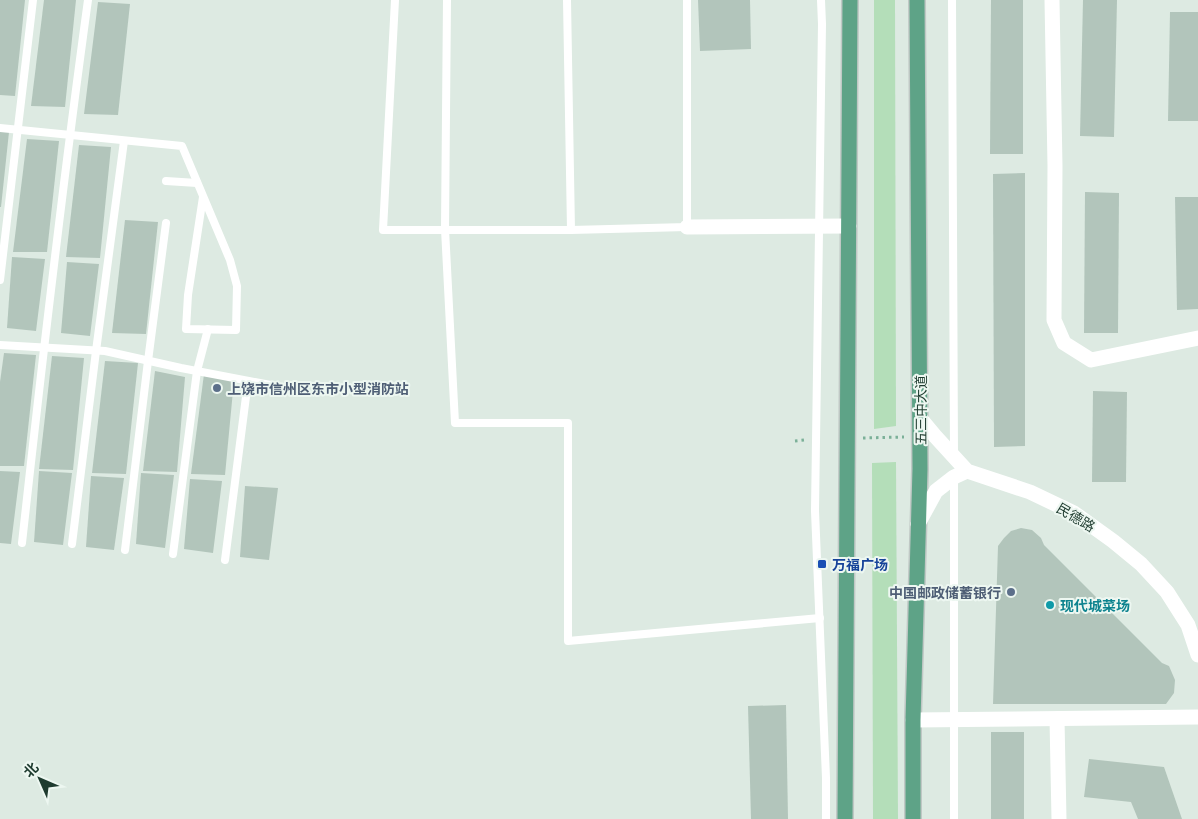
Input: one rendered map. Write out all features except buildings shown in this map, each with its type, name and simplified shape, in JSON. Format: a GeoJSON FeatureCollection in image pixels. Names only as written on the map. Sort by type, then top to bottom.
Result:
{"type":"FeatureCollection","features":[{"type":"Feature","properties":{"kind":"main road"},"geometry":{"type":"LineString","coordinates":[[845,819],[850,0]]}},
{"type":"Feature","properties":{"kind":"main road","name":"五三中大道"},"geometry":{"type":"LineString","coordinates":[[913,819],[913,720],[920,437],[916,0]]}},
{"type":"Feature","properties":{"kind":"street"},"geometry":{"type":"LineString","coordinates":[[1052,0],[1055,166],[1054,320],[1064,343],[1090,360],[1198,338]]}},
{"type":"Feature","properties":{"kind":"street"},"geometry":{"type":"LineString","coordinates":[[687,227],[849,226]]}},
{"type":"Feature","properties":{"kind":"street","name":"民德路"},"geometry":{"type":"LineString","coordinates":[[920,418],[954,458],[961,474],[1030,492],[1074,513],[1141,564],[1167,592],[1188,625],[1198,655]]}},
{"type":"Feature","properties":{"kind":"street"},"geometry":{"type":"LineString","coordinates":[[918,524],[936,491],[961,474]]}},
{"type":"Feature","properties":{"kind":"street"},"geometry":{"type":"LineString","coordinates":[[913,720],[1198,717]]}},
{"type":"Feature","properties":{"kind":"street"},"geometry":{"type":"LineString","coordinates":[[1057,719],[1059,819]]}},
{"type":"Feature","properties":{"kind":"lane"},"geometry":{"type":"LineString","coordinates":[[0,280],[33,0]]}},
{"type":"Feature","properties":{"kind":"lane"},"geometry":{"type":"LineString","coordinates":[[22,543],[43,347],[88,0]]}},
{"type":"Feature","properties":{"kind":"lane"},"geometry":{"type":"LineString","coordinates":[[395,0],[383,230],[571,230],[687,227],[686,0]]}},
{"type":"Feature","properties":{"kind":"lane"},"geometry":{"type":"LineString","coordinates":[[447,0],[445,229],[455,423],[568,423],[568,641],[820,618]]}},
{"type":"Feature","properties":{"kind":"lane"},"geometry":{"type":"LineString","coordinates":[[568,0],[571,230]]}},
{"type":"Feature","properties":{"kind":"lane"},"geometry":{"type":"LineString","coordinates":[[821,0],[815,511],[826,819]]}},
{"type":"Feature","properties":{"kind":"lane"},"geometry":{"type":"LineString","coordinates":[[952,0],[954,458]]}},
{"type":"Feature","properties":{"kind":"lane"},"geometry":{"type":"LineString","coordinates":[[0,128],[182,146],[230,260],[237,286],[236,330],[186,329],[188,295],[203,197]]}},
{"type":"Feature","properties":{"kind":"lane"},"geometry":{"type":"LineString","coordinates":[[72,544],[124,141]]}},
{"type":"Feature","properties":{"kind":"lane"},"geometry":{"type":"LineString","coordinates":[[166,181],[197,183]]}},
{"type":"Feature","properties":{"kind":"lane"},"geometry":{"type":"LineString","coordinates":[[124,550],[166,223]]}},
{"type":"Feature","properties":{"kind":"lane"},"geometry":{"type":"LineString","coordinates":[[173,554],[197,371],[208,329]]}},
{"type":"Feature","properties":{"kind":"lane"},"geometry":{"type":"LineString","coordinates":[[0,344],[105,351],[281,387]]}},
{"type":"Feature","properties":{"kind":"lane"},"geometry":{"type":"LineString","coordinates":[[225,560],[248,381]]}},
{"type":"Feature","properties":{"kind":"lane"},"geometry":{"type":"LineString","coordinates":[[954,819],[954,720],[961,474]]}},
{"type":"Feature","properties":{"kind":"path"},"geometry":{"type":"LineString","coordinates":[[847,438],[920,437]]}},
{"type":"Feature","properties":{"kind":"path"},"geometry":{"type":"LineString","coordinates":[[795,441],[816,438]]}},
{"type":"Feature","properties":{"kind":"green space"},"geometry":{"type":"Polygon","coordinates":[[[874,0],[895,0],[896,426],[874,429],[874,0]]]}},
{"type":"Feature","properties":{"kind":"green space"},"geometry":{"type":"Polygon","coordinates":[[[896,462],[898,819],[873,819],[872,463],[896,462]]]}},
{"type":"Feature","properties":{"kind":"place","name":"上饶市信州区东市小型消防站"},"geometry":{"type":"Point","coordinates":[217,388]}},
{"type":"Feature","properties":{"kind":"place","name":"万福广场"},"geometry":{"type":"Point","coordinates":[822,564]}},
{"type":"Feature","properties":{"kind":"place","name":"中国邮政储蓄银行"},"geometry":{"type":"Point","coordinates":[1011,592]}},
{"type":"Feature","properties":{"kind":"place","name":"现代城菜场"},"geometry":{"type":"Point","coordinates":[1050,605]}}]}
